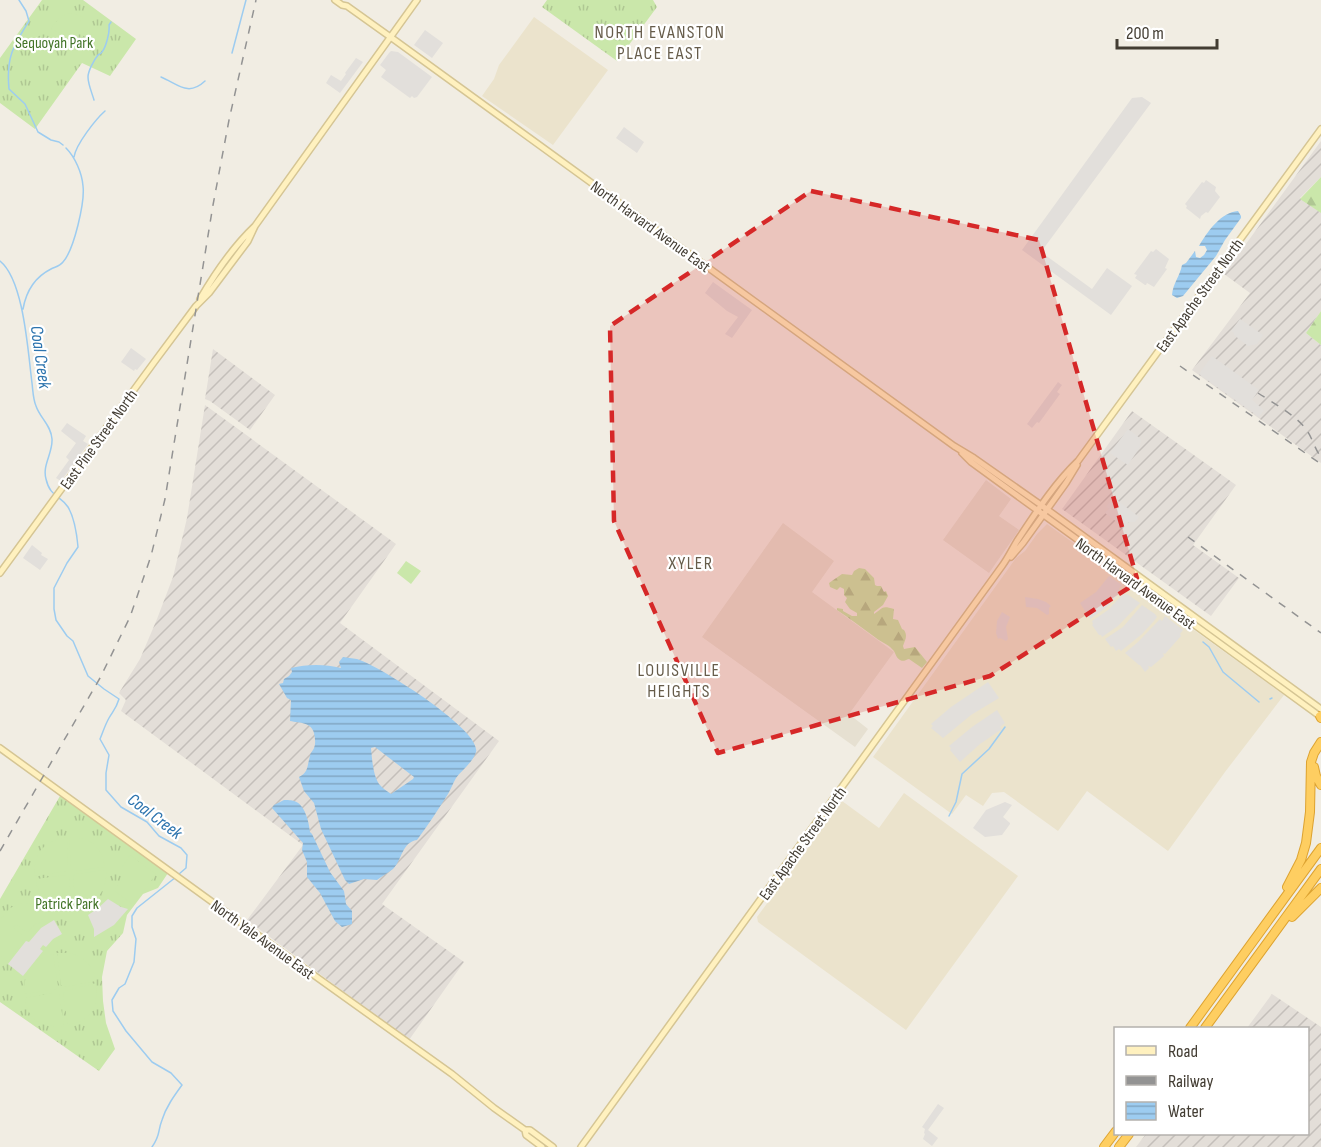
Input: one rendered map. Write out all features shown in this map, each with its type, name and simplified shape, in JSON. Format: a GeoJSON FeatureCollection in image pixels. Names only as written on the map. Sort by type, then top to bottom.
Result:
{"type":"FeatureCollection","features":[{"type":"Feature","properties":{"kind":"highway"},"geometry":{"type":"LineString","coordinates":[[1253,942],[1295,874],[1301,860],[1310,825],[1311,762],[1321,742]]}},
{"type":"Feature","properties":{"kind":"highway"},"geometry":{"type":"LineString","coordinates":[[1321,749],[1314,768],[1321,785]]}},
{"type":"Feature","properties":{"kind":"highway"},"geometry":{"type":"LineString","coordinates":[[1191,1027],[1321,848]]}},
{"type":"Feature","properties":{"kind":"highway"},"geometry":{"type":"LineString","coordinates":[[1205,1027],[1321,870]]}},
{"type":"Feature","properties":{"kind":"highway"},"geometry":{"type":"LineString","coordinates":[[1270,939],[1321,888]]}},
{"type":"Feature","properties":{"kind":"highway"},"geometry":{"type":"LineString","coordinates":[[1104,1147],[1114,1134]]}},
{"type":"Feature","properties":{"kind":"highway"},"geometry":{"type":"LineString","coordinates":[[1119,1147],[1128,1135]]}},
{"type":"Feature","properties":{"kind":"main road","name":"North Harvard Avenue East"},"geometry":{"type":"LineString","coordinates":[[335,0],[342,5],[345,3],[954,446],[971,462],[1043,510],[1321,715]]}},
{"type":"Feature","properties":{"kind":"main road","name":"East Pine Street North"},"geometry":{"type":"LineString","coordinates":[[0,573],[196,306],[243,237],[255,226],[417,0]]}},
{"type":"Feature","properties":{"kind":"main road","name":"East Apache Street North"},"geometry":{"type":"LineString","coordinates":[[581,1147],[1005,562],[1016,542],[1043,510],[1070,469],[1321,129]]}},
{"type":"Feature","properties":{"kind":"main road"},"geometry":{"type":"LineString","coordinates":[[1111,560],[1117,551]]}},
{"type":"Feature","properties":{"kind":"main road","name":"North Yale Avenue East"},"geometry":{"type":"LineString","coordinates":[[0,748],[452,1074],[494,1108],[553,1147]]}},
{"type":"Feature","properties":{"kind":"main road","name":"North Yale Avenue East"},"geometry":{"type":"LineString","coordinates":[[525,1130],[526,1135],[542,1147]]}},
{"type":"Feature","properties":{"kind":"highlighted area"},"geometry":{"type":"Polygon","coordinates":[[[811,191],[1039,240],[1138,582],[990,676],[718,753],[614,521],[610,326],[811,191]]]}},
{"type":"Feature","properties":{"kind":"shaded area"},"geometry":{"type":"Polygon","coordinates":[[[534,17],[608,70],[553,145],[482,96],[494,79],[499,65],[534,17]]]}},
{"type":"Feature","properties":{"kind":"shaded area"},"geometry":{"type":"Polygon","coordinates":[[[425,30],[443,43],[432,58],[414,45],[425,30]]]}},
{"type":"Feature","properties":{"kind":"shaded area"},"geometry":{"type":"Polygon","coordinates":[[[391,51],[398,52],[432,77],[417,97],[410,98],[381,77],[386,70],[380,65],[391,51]]]}},
{"type":"Feature","properties":{"kind":"shaded area"},"geometry":{"type":"Polygon","coordinates":[[[356,58],[363,62],[340,93],[326,83],[331,75],[341,81],[356,58]]]}},
{"type":"Feature","properties":{"kind":"shaded area"},"geometry":{"type":"Polygon","coordinates":[[[1142,97],[1151,103],[1041,252],[1092,289],[1107,268],[1132,286],[1111,315],[1022,250],[1132,98],[1142,97]]]}},
{"type":"Feature","properties":{"kind":"shaded area"},"geometry":{"type":"Polygon","coordinates":[[[624,127],[644,142],[637,153],[616,138],[624,127]]]}},
{"type":"Feature","properties":{"kind":"shaded area"},"geometry":{"type":"Polygon","coordinates":[[[1321,141],[1321,177],[1300,198],[1321,213],[1321,311],[1306,333],[1321,345],[1321,463],[1192,370],[1250,293],[1224,274],[1321,141]]]}},
{"type":"Feature","properties":{"kind":"shaded area"},"geometry":{"type":"Polygon","coordinates":[[[1206,180],[1216,187],[1215,191],[1220,197],[1208,213],[1206,212],[1200,219],[1186,208],[1185,204],[1206,180]]]}},
{"type":"Feature","properties":{"kind":"shaded area"},"geometry":{"type":"Polygon","coordinates":[[[1156,249],[1169,259],[1165,268],[1167,269],[1154,287],[1147,283],[1145,285],[1135,278],[1137,275],[1134,274],[1151,251],[1156,249]]]}},
{"type":"Feature","properties":{"kind":"shaded area"},"geometry":{"type":"Polygon","coordinates":[[[713,282],[752,310],[732,338],[725,334],[738,317],[705,293],[713,282]]]}},
{"type":"Feature","properties":{"kind":"shaded area"},"geometry":{"type":"Polygon","coordinates":[[[1240,319],[1263,335],[1257,344],[1248,346],[1231,331],[1240,319]]]}},
{"type":"Feature","properties":{"kind":"shaded area"},"geometry":{"type":"Polygon","coordinates":[[[131,348],[146,359],[134,371],[121,362],[131,348]]]}},
{"type":"Feature","properties":{"kind":"shaded area"},"geometry":{"type":"Polygon","coordinates":[[[213,349],[275,395],[250,430],[205,399],[213,349]]]}},
{"type":"Feature","properties":{"kind":"shaded area"},"geometry":{"type":"Polygon","coordinates":[[[1212,356],[1259,390],[1252,400],[1264,410],[1259,417],[1199,374],[1212,356]]]}},
{"type":"Feature","properties":{"kind":"shaded area"},"geometry":{"type":"Polygon","coordinates":[[[1058,382],[1062,385],[1057,392],[1060,394],[1039,423],[1037,422],[1032,428],[1027,424],[1058,382]]]}},
{"type":"Feature","properties":{"kind":"shaded area"},"geometry":{"type":"Polygon","coordinates":[[[205,405],[396,544],[340,623],[499,741],[382,904],[464,962],[409,1040],[247,920],[303,845],[121,711],[126,700],[119,693],[140,659],[173,577],[187,518],[205,405]]]}},
{"type":"Feature","properties":{"kind":"shaded area"},"geometry":{"type":"Polygon","coordinates":[[[1132,411],[1236,485],[1193,545],[1239,578],[1211,616],[1062,509],[1132,411]]]}},
{"type":"Feature","properties":{"kind":"shaded area"},"geometry":{"type":"Polygon","coordinates":[[[67,423],[86,436],[83,441],[88,444],[61,481],[56,478],[69,460],[66,457],[76,443],[61,431],[67,423]]]}},
{"type":"Feature","properties":{"kind":"shaded area"},"geometry":{"type":"Polygon","coordinates":[[[1128,429],[1141,439],[1140,447],[1128,465],[1110,453],[1128,429]]]}},
{"type":"Feature","properties":{"kind":"shaded area"},"geometry":{"type":"Polygon","coordinates":[[[986,480],[1011,499],[999,516],[1019,530],[989,573],[943,540],[986,480]]]}},
{"type":"Feature","properties":{"kind":"shaded area"},"geometry":{"type":"Polygon","coordinates":[[[1113,497],[1139,517],[1135,522],[1129,522],[1125,528],[1105,513],[1113,497]]]}},
{"type":"Feature","properties":{"kind":"shaded area"},"geometry":{"type":"Polygon","coordinates":[[[783,523],[834,561],[812,592],[894,652],[849,714],[868,729],[855,747],[702,637],[783,523]]]}},
{"type":"Feature","properties":{"kind":"shaded area"},"geometry":{"type":"Polygon","coordinates":[[[1047,524],[1284,695],[1168,851],[1087,791],[1058,831],[1004,792],[992,793],[983,806],[966,795],[952,814],[873,757],[1016,558],[1025,551],[1047,524]]]}},
{"type":"Feature","properties":{"kind":"shaded area"},"geometry":{"type":"Polygon","coordinates":[[[32,545],[48,559],[40,570],[23,558],[32,545]]]}},
{"type":"Feature","properties":{"kind":"shaded area"},"geometry":{"type":"Polygon","coordinates":[[[1109,576],[1122,585],[1119,589],[1121,591],[1107,607],[1090,619],[1080,603],[1096,592],[1109,576]]]}},
{"type":"Feature","properties":{"kind":"shaded area"},"geometry":{"type":"Polygon","coordinates":[[[1124,593],[1140,603],[1118,626],[1102,637],[1092,625],[1092,621],[1108,610],[1124,593]]]}},
{"type":"Feature","properties":{"kind":"shaded area"},"geometry":{"type":"Polygon","coordinates":[[[1025,597],[1046,602],[1051,606],[1049,614],[1037,608],[1026,607],[1025,597]]]}},
{"type":"Feature","properties":{"kind":"shaded area"},"geometry":{"type":"Polygon","coordinates":[[[1142,605],[1157,617],[1142,634],[1121,651],[1119,649],[1116,651],[1105,639],[1123,627],[1142,605]]]}},
{"type":"Feature","properties":{"kind":"shaded area"},"geometry":{"type":"Polygon","coordinates":[[[1002,612],[1010,617],[1006,627],[1008,639],[1006,641],[998,639],[996,633],[997,621],[1002,612]]]}},
{"type":"Feature","properties":{"kind":"shaded area"},"geometry":{"type":"Polygon","coordinates":[[[1165,616],[1183,630],[1181,636],[1165,654],[1163,653],[1164,656],[1151,667],[1148,666],[1145,672],[1125,653],[1165,616]]]}},
{"type":"Feature","properties":{"kind":"shaded area"},"geometry":{"type":"Polygon","coordinates":[[[988,682],[999,698],[971,715],[943,738],[931,728],[933,726],[931,724],[951,707],[988,682]]]}},
{"type":"Feature","properties":{"kind":"shaded area"},"geometry":{"type":"Polygon","coordinates":[[[997,710],[1005,723],[1000,727],[1002,729],[960,762],[949,746],[997,710]]]}},
{"type":"Feature","properties":{"kind":"shaded area"},"geometry":{"type":"Polygon","coordinates":[[[904,793],[1018,876],[906,1030],[758,922],[757,917],[791,871],[791,867],[795,866],[842,801],[879,828],[904,793]]]}},
{"type":"Feature","properties":{"kind":"shaded area"},"geometry":{"type":"Polygon","coordinates":[[[1005,802],[1012,805],[1003,817],[1010,824],[1002,835],[985,837],[973,828],[986,810],[1005,802]]]}},
{"type":"Feature","properties":{"kind":"shaded area"},"geometry":{"type":"Polygon","coordinates":[[[108,899],[128,909],[114,925],[94,937],[94,929],[88,915],[108,899]]]}},
{"type":"Feature","properties":{"kind":"shaded area"},"geometry":{"type":"Polygon","coordinates":[[[54,920],[62,934],[46,947],[43,945],[40,949],[43,951],[23,976],[8,964],[26,941],[29,942],[41,928],[54,920]]]}},
{"type":"Feature","properties":{"kind":"shaded area"},"geometry":{"type":"Polygon","coordinates":[[[1272,994],[1321,1027],[1321,1147],[1136,1147],[1145,1135],[1309,1135],[1309,1027],[1248,1027],[1272,994]]]}},
{"type":"Feature","properties":{"kind":"shaded area"},"geometry":{"type":"Polygon","coordinates":[[[938,1104],[944,1108],[928,1130],[938,1138],[932,1146],[923,1139],[925,1129],[922,1127],[938,1104]]]}},
{"type":"Feature","properties":{"kind":"green space","name":"Sequoyah Park"},"geometry":{"type":"Polygon","coordinates":[[[42,0],[83,0],[136,39],[110,76],[82,63],[35,129],[0,103],[0,58],[42,0]]]}},
{"type":"Feature","properties":{"kind":"green space"},"geometry":{"type":"Polygon","coordinates":[[[547,0],[653,0],[657,7],[617,61],[542,7],[547,0]]]}},
{"type":"Feature","properties":{"kind":"green space"},"geometry":{"type":"Polygon","coordinates":[[[72,13],[83,17],[72,36],[69,37],[51,29],[62,16],[72,13]]]}},
{"type":"Feature","properties":{"kind":"green space"},"geometry":{"type":"Polygon","coordinates":[[[1321,177],[1321,213],[1300,199],[1321,177]]]}},
{"type":"Feature","properties":{"kind":"green space"},"geometry":{"type":"Polygon","coordinates":[[[1321,311],[1321,345],[1306,333],[1321,311]]]}},
{"type":"Feature","properties":{"kind":"green space"},"geometry":{"type":"Polygon","coordinates":[[[406,561],[421,571],[411,584],[397,573],[406,561]]]}},
{"type":"Feature","properties":{"kind":"green space"},"geometry":{"type":"Polygon","coordinates":[[[859,568],[865,569],[874,578],[875,585],[881,586],[888,596],[874,614],[882,608],[894,609],[893,619],[898,620],[906,634],[904,649],[915,647],[927,662],[922,668],[909,659],[900,660],[889,646],[837,610],[837,608],[843,609],[852,616],[857,616],[857,613],[845,602],[847,598],[844,595],[844,589],[840,587],[837,590],[830,587],[829,583],[842,574],[852,575],[859,568]]]}},
{"type":"Feature","properties":{"kind":"green space","name":"Patrick Park"},"geometry":{"type":"Polygon","coordinates":[[[60,796],[168,873],[158,888],[143,894],[127,915],[123,933],[107,951],[102,977],[103,1001],[106,1023],[115,1049],[99,1071],[0,1002],[0,899],[60,796]]]}},
{"type":"Feature","properties":{"kind":"green space"},"geometry":{"type":"Polygon","coordinates":[[[67,837],[68,869],[35,876],[36,861],[42,849],[52,842],[67,837]]]}},
{"type":"Feature","properties":{"kind":"green space"},"geometry":{"type":"Polygon","coordinates":[[[69,838],[83,839],[93,844],[101,853],[105,867],[74,871],[71,868],[69,838]]]}},
{"type":"Feature","properties":{"kind":"green space"},"geometry":{"type":"Polygon","coordinates":[[[130,855],[156,874],[132,904],[115,889],[122,880],[122,867],[130,855]]]}},
{"type":"Feature","properties":{"kind":"green space"},"geometry":{"type":"Polygon","coordinates":[[[106,870],[105,884],[99,896],[89,904],[76,908],[73,877],[75,874],[106,870]]]}},
{"type":"Feature","properties":{"kind":"green space"},"geometry":{"type":"Polygon","coordinates":[[[66,875],[69,877],[72,908],[58,907],[47,902],[37,886],[36,879],[66,875]]]}},
{"type":"Feature","properties":{"kind":"green space"},"geometry":{"type":"Polygon","coordinates":[[[22,903],[36,904],[47,912],[39,924],[36,923],[29,931],[26,932],[16,924],[13,928],[23,935],[23,939],[8,962],[0,955],[0,920],[10,908],[22,903]]]}},
{"type":"Feature","properties":{"kind":"green space"},"geometry":{"type":"Polygon","coordinates":[[[57,953],[69,953],[87,962],[93,970],[96,981],[64,987],[61,985],[57,953]]]}},
{"type":"Feature","properties":{"kind":"green space"},"geometry":{"type":"Polygon","coordinates":[[[53,954],[58,986],[56,989],[25,994],[25,979],[30,968],[39,960],[53,954]]]}},
{"type":"Feature","properties":{"kind":"green space"},"geometry":{"type":"Polygon","coordinates":[[[96,983],[96,999],[92,1011],[83,1020],[68,1025],[63,994],[65,991],[96,983]]]}},
{"type":"Feature","properties":{"kind":"green space"},"geometry":{"type":"Polygon","coordinates":[[[57,992],[64,1026],[43,1024],[29,1012],[25,998],[57,992]]]}},
{"type":"Feature","properties":{"kind":"water"},"geometry":{"type":"Polygon","coordinates":[[[1238,211],[1241,218],[1216,256],[1183,296],[1177,298],[1172,295],[1182,265],[1195,251],[1196,257],[1200,258],[1207,250],[1205,246],[1199,246],[1210,229],[1226,215],[1238,211]]]}},
{"type":"Feature","properties":{"kind":"water"},"geometry":{"type":"Polygon","coordinates":[[[343,657],[357,659],[405,685],[447,714],[463,729],[473,742],[476,752],[470,763],[456,778],[417,840],[408,844],[393,869],[377,880],[364,879],[349,884],[321,829],[314,803],[304,791],[299,777],[306,771],[310,754],[314,748],[313,729],[308,725],[290,721],[291,700],[287,698],[279,684],[283,683],[292,672],[291,668],[316,665],[341,668],[339,662],[343,657]],[[375,747],[371,748],[377,780],[391,794],[414,777],[375,747]]]}},
{"type":"Feature","properties":{"kind":"water"},"geometry":{"type":"Polygon","coordinates":[[[284,800],[292,800],[304,809],[310,832],[330,872],[344,891],[346,904],[352,911],[352,924],[342,927],[335,921],[320,893],[307,877],[307,862],[302,850],[303,843],[272,808],[284,800]]]}},
{"type":"Feature","properties":{"kind":"waterway","name":"Coal Creek"},"geometry":{"type":"LineString","coordinates":[[19,0],[29,21],[12,53],[9,89],[25,104],[38,132],[63,145]]}},
{"type":"Feature","properties":{"kind":"waterway"},"geometry":{"type":"LineString","coordinates":[[232,53],[246,0]]}},
{"type":"Feature","properties":{"kind":"waterway"},"geometry":{"type":"LineString","coordinates":[[94,100],[88,75],[98,55],[105,47],[111,22]]}},
{"type":"Feature","properties":{"kind":"waterway"},"geometry":{"type":"LineString","coordinates":[[161,77],[188,89],[199,86],[205,81]]}},
{"type":"Feature","properties":{"kind":"waterway"},"geometry":{"type":"LineString","coordinates":[[74,157],[82,139],[105,111]]}},
{"type":"Feature","properties":{"kind":"waterway","name":"Coal Creek"},"geometry":{"type":"LineString","coordinates":[[23,309],[26,297],[36,281],[45,272],[63,262],[67,256],[78,225],[83,193],[82,181],[80,171],[66,148]]}},
{"type":"Feature","properties":{"kind":"waterway","name":"Coal Creek"},"geometry":{"type":"LineString","coordinates":[[0,261],[8,270],[20,300],[34,401],[51,434],[52,444],[45,469],[46,479],[53,493],[68,507],[74,521],[77,538],[78,547],[54,588],[56,620],[73,641],[88,676],[119,699],[100,739],[109,755],[106,790],[121,807],[147,822],[159,836],[181,848],[187,855],[186,868],[179,874]]}},
{"type":"Feature","properties":{"kind":"waterway"},"geometry":{"type":"LineString","coordinates":[[1203,642],[1209,647],[1223,672],[1259,702]]}},
{"type":"Feature","properties":{"kind":"waterway"},"geometry":{"type":"LineString","coordinates":[[949,816],[956,802],[962,774],[989,749],[1005,727]]}},
{"type":"Feature","properties":{"kind":"waterway","name":"Coal Creek"},"geometry":{"type":"LineString","coordinates":[[152,1147],[166,1111],[182,1085],[171,1073],[152,1062],[126,1031],[113,1011],[112,1000],[119,988],[125,984],[134,962],[136,939],[132,927],[132,916],[137,908],[176,877]]}},
{"type":"Feature","properties":{"kind":"railway"},"geometry":{"type":"LineString","coordinates":[[0,851],[100,678],[130,617],[151,556],[165,499],[229,120],[256,0]]}},
{"type":"Feature","properties":{"kind":"railway"},"geometry":{"type":"LineString","coordinates":[[1180,366],[1321,464]]}},
{"type":"Feature","properties":{"kind":"railway"},"geometry":{"type":"LineString","coordinates":[[1258,393],[1300,423],[1321,457]]}},
{"type":"Feature","properties":{"kind":"railway"},"geometry":{"type":"LineString","coordinates":[[1188,537],[1321,633]]}},
{"type":"Feature","properties":{"kind":"district","name":"NORTH EVANSTON PLACE EAST"},"geometry":{"type":"Point","coordinates":[660,42]}},
{"type":"Feature","properties":{"kind":"district","name":"XYLER"},"geometry":{"type":"Point","coordinates":[691,563]}},
{"type":"Feature","properties":{"kind":"district","name":"LOUISVILLE HEIGHTS"},"geometry":{"type":"Point","coordinates":[679,680]}}]}
